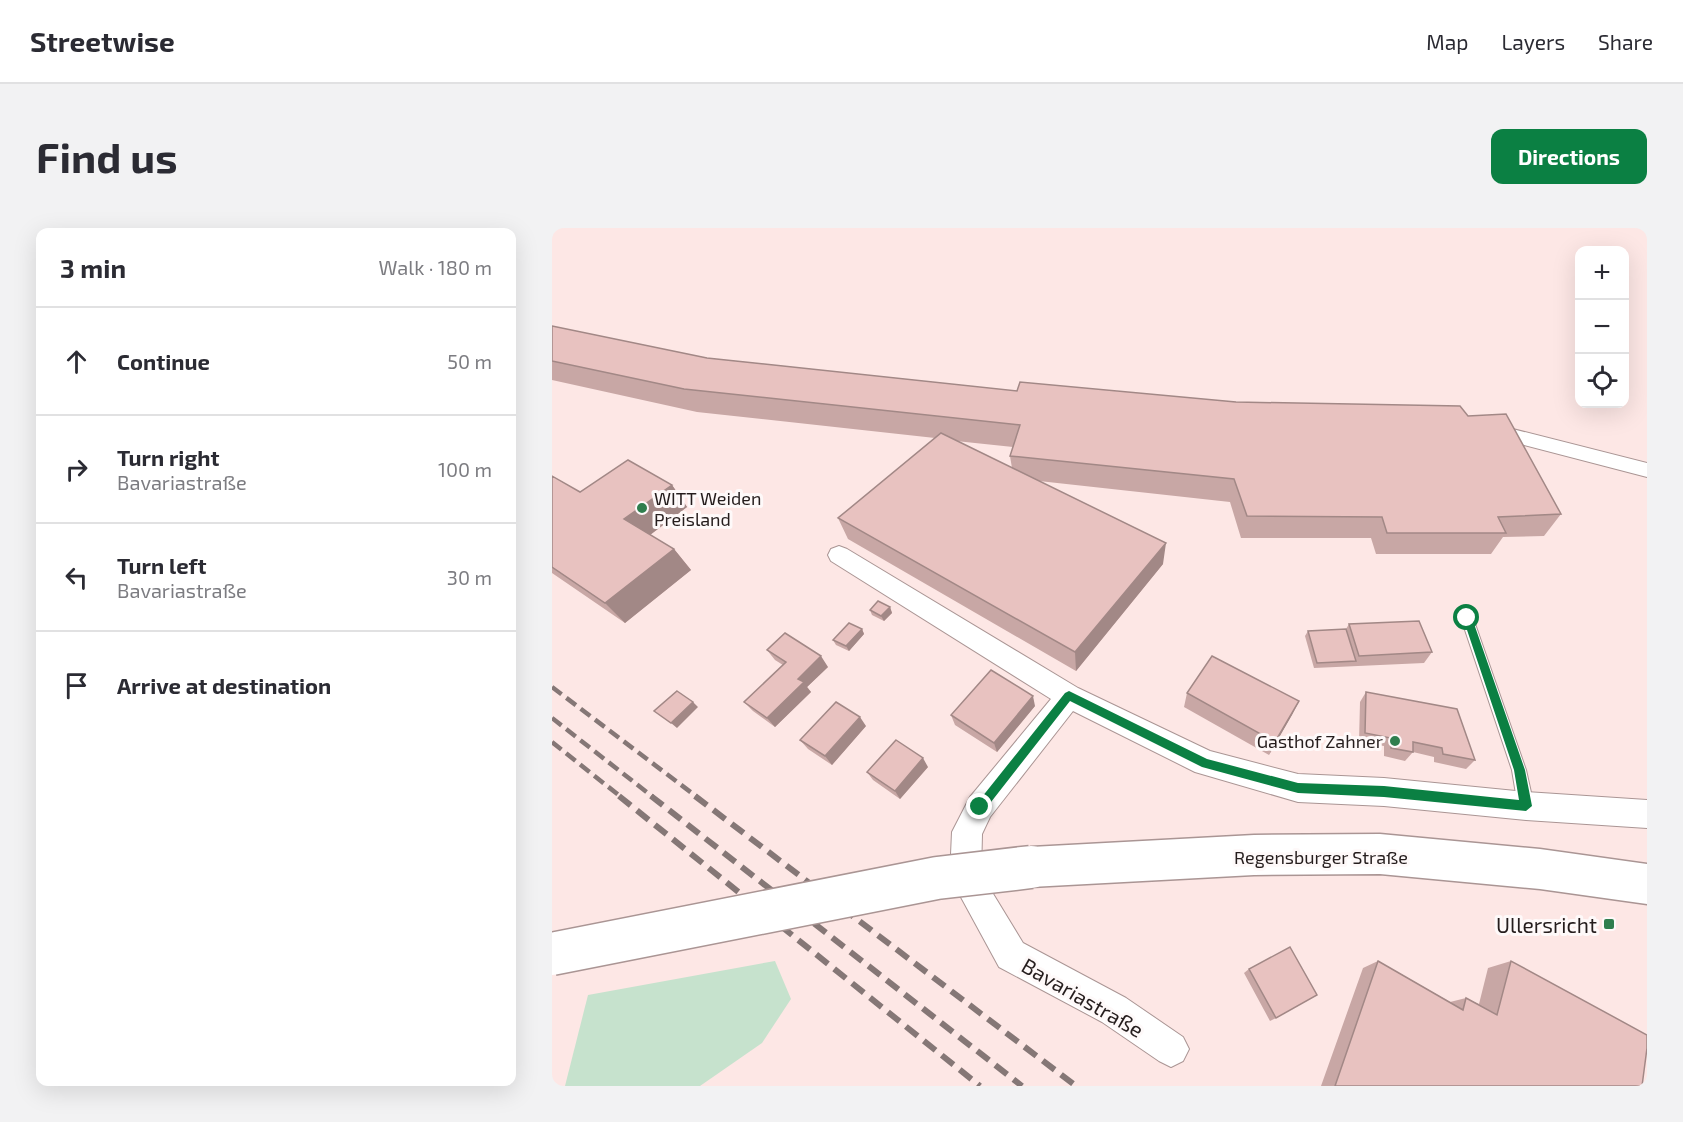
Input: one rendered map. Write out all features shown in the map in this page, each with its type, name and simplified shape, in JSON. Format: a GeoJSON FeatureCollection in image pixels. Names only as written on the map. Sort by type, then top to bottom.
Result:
{"type":"FeatureCollection","features":[{"type":"Feature","properties":{"kind":"main road","name":"Regensburger Straße"},"geometry":{"type":"LineString","coordinates":[[552,954],[937,878],[1031,867],[1254,855],[1380,854],[1540,869],[1647,884]]}},
{"type":"Feature","properties":{"kind":"street"},"geometry":{"type":"LineString","coordinates":[[1467,423],[1647,470]]}},
{"type":"Feature","properties":{"kind":"street"},"geometry":{"type":"LineString","coordinates":[[838,555],[1069,696],[1205,764],[1298,788],[1384,792],[1526,806],[1647,814]]}},
{"type":"Feature","properties":{"kind":"street","name":"Bavariastraße"},"geometry":{"type":"LineString","coordinates":[[1069,696],[980,807],[968,832],[965,877],[1011,955],[1114,1011],[1171,1049]]}},
{"type":"Feature","properties":{"kind":"lane"},"geometry":{"type":"LineString","coordinates":[[1467,618],[1519,770],[1526,806]]}},
{"type":"Feature","properties":{"kind":"green space"},"geometry":{"type":"Polygon","coordinates":[[[775,961],[791,999],[762,1043],[700,1086],[565,1086],[588,995],[775,961]]]}},
{"type":"Feature","properties":{"kind":"building"},"geometry":{"type":"Polygon","coordinates":[[[552,326],[707,358],[1017,391],[1020,382],[1236,402],[1460,406],[1468,416],[1506,414],[1561,514],[1498,517],[1506,533],[1387,533],[1382,517],[1247,516],[1234,479],[1010,456],[1020,425],[684,389],[552,361],[552,326]]]}},
{"type":"Feature","properties":{"kind":"building"},"geometry":{"type":"Polygon","coordinates":[[[941,433],[1166,543],[1075,652],[838,518],[941,433]]]}},
{"type":"Feature","properties":{"kind":"building"},"geometry":{"type":"Polygon","coordinates":[[[628,460],[672,485],[624,519],[674,549],[605,603],[552,567],[552,476],[580,492],[628,460]]]}},
{"type":"Feature","properties":{"kind":"building"},"geometry":{"type":"Polygon","coordinates":[[[878,601],[890,607],[881,616],[870,610],[878,601]]]}},
{"type":"Feature","properties":{"kind":"building"},"geometry":{"type":"Polygon","coordinates":[[[1419,621],[1432,652],[1359,656],[1349,624],[1419,621]]]}},
{"type":"Feature","properties":{"kind":"building"},"geometry":{"type":"Polygon","coordinates":[[[849,623],[862,629],[846,646],[833,640],[849,623]]]}},
{"type":"Feature","properties":{"kind":"building"},"geometry":{"type":"Polygon","coordinates":[[[1346,629],[1356,661],[1317,663],[1308,631],[1346,629]]]}},
{"type":"Feature","properties":{"kind":"building"},"geometry":{"type":"Polygon","coordinates":[[[785,633],[821,656],[798,679],[804,682],[767,718],[744,702],[786,662],[767,650],[785,633]]]}},
{"type":"Feature","properties":{"kind":"building"},"geometry":{"type":"Polygon","coordinates":[[[1212,656],[1299,701],[1275,742],[1187,693],[1212,656]]]}},
{"type":"Feature","properties":{"kind":"building"},"geometry":{"type":"Polygon","coordinates":[[[991,670],[1033,696],[994,743],[951,715],[991,670]]]}},
{"type":"Feature","properties":{"kind":"building"},"geometry":{"type":"Polygon","coordinates":[[[677,691],[693,702],[671,723],[654,711],[677,691]]]}},
{"type":"Feature","properties":{"kind":"building"},"geometry":{"type":"Polygon","coordinates":[[[1366,692],[1457,709],[1475,760],[1443,754],[1442,748],[1413,742],[1413,752],[1391,748],[1391,738],[1365,733],[1366,692]]]}},
{"type":"Feature","properties":{"kind":"building"},"geometry":{"type":"Polygon","coordinates":[[[836,702],[860,717],[825,756],[800,740],[836,702]]]}},
{"type":"Feature","properties":{"kind":"building"},"geometry":{"type":"Polygon","coordinates":[[[896,740],[923,758],[895,791],[867,772],[896,740]]]}},
{"type":"Feature","properties":{"kind":"building"},"geometry":{"type":"Polygon","coordinates":[[[1290,947],[1317,995],[1276,1018],[1249,969],[1290,947]]]}},
{"type":"Feature","properties":{"kind":"building"},"geometry":{"type":"Polygon","coordinates":[[[1378,961],[1463,1010],[1466,998],[1497,1015],[1511,961],[1647,1035],[1642,1086],[1335,1086],[1378,961]]]}},
{"type":"Feature","properties":{"kind":"railway"},"geometry":{"type":"LineString","coordinates":[[552,687],[697,797]]}},
{"type":"Feature","properties":{"kind":"railway"},"geometry":{"type":"LineString","coordinates":[[552,718],[653,797]]}},
{"type":"Feature","properties":{"kind":"railway"},"geometry":{"type":"LineString","coordinates":[[552,742],[621,797]]}},
{"type":"Feature","properties":{"kind":"railway"},"geometry":{"type":"LineString","coordinates":[[619,796],[980,1086]]}},
{"type":"Feature","properties":{"kind":"railway"},"geometry":{"type":"LineString","coordinates":[[651,796],[1022,1086]]}},
{"type":"Feature","properties":{"kind":"railway"},"geometry":{"type":"LineString","coordinates":[[695,796],[1076,1086]]}},
{"type":"Feature","properties":{"kind":"place","name":"WITT Weiden Preisland"},"geometry":{"type":"Point","coordinates":[642,508]}},
{"type":"Feature","properties":{"kind":"place","name":"Gasthof Zahner"},"geometry":{"type":"Point","coordinates":[1395,741]}},
{"type":"Feature","properties":{"kind":"place","name":"Ullersricht"},"geometry":{"type":"Point","coordinates":[1609,924]}},
{"type":"Feature","properties":{"kind":"route"},"geometry":{"type":"LineString","coordinates":[[980,807],[1069,696],[1205,764],[1298,788],[1384,792],[1526,806],[1519,770],[1467,618]]}}]}
